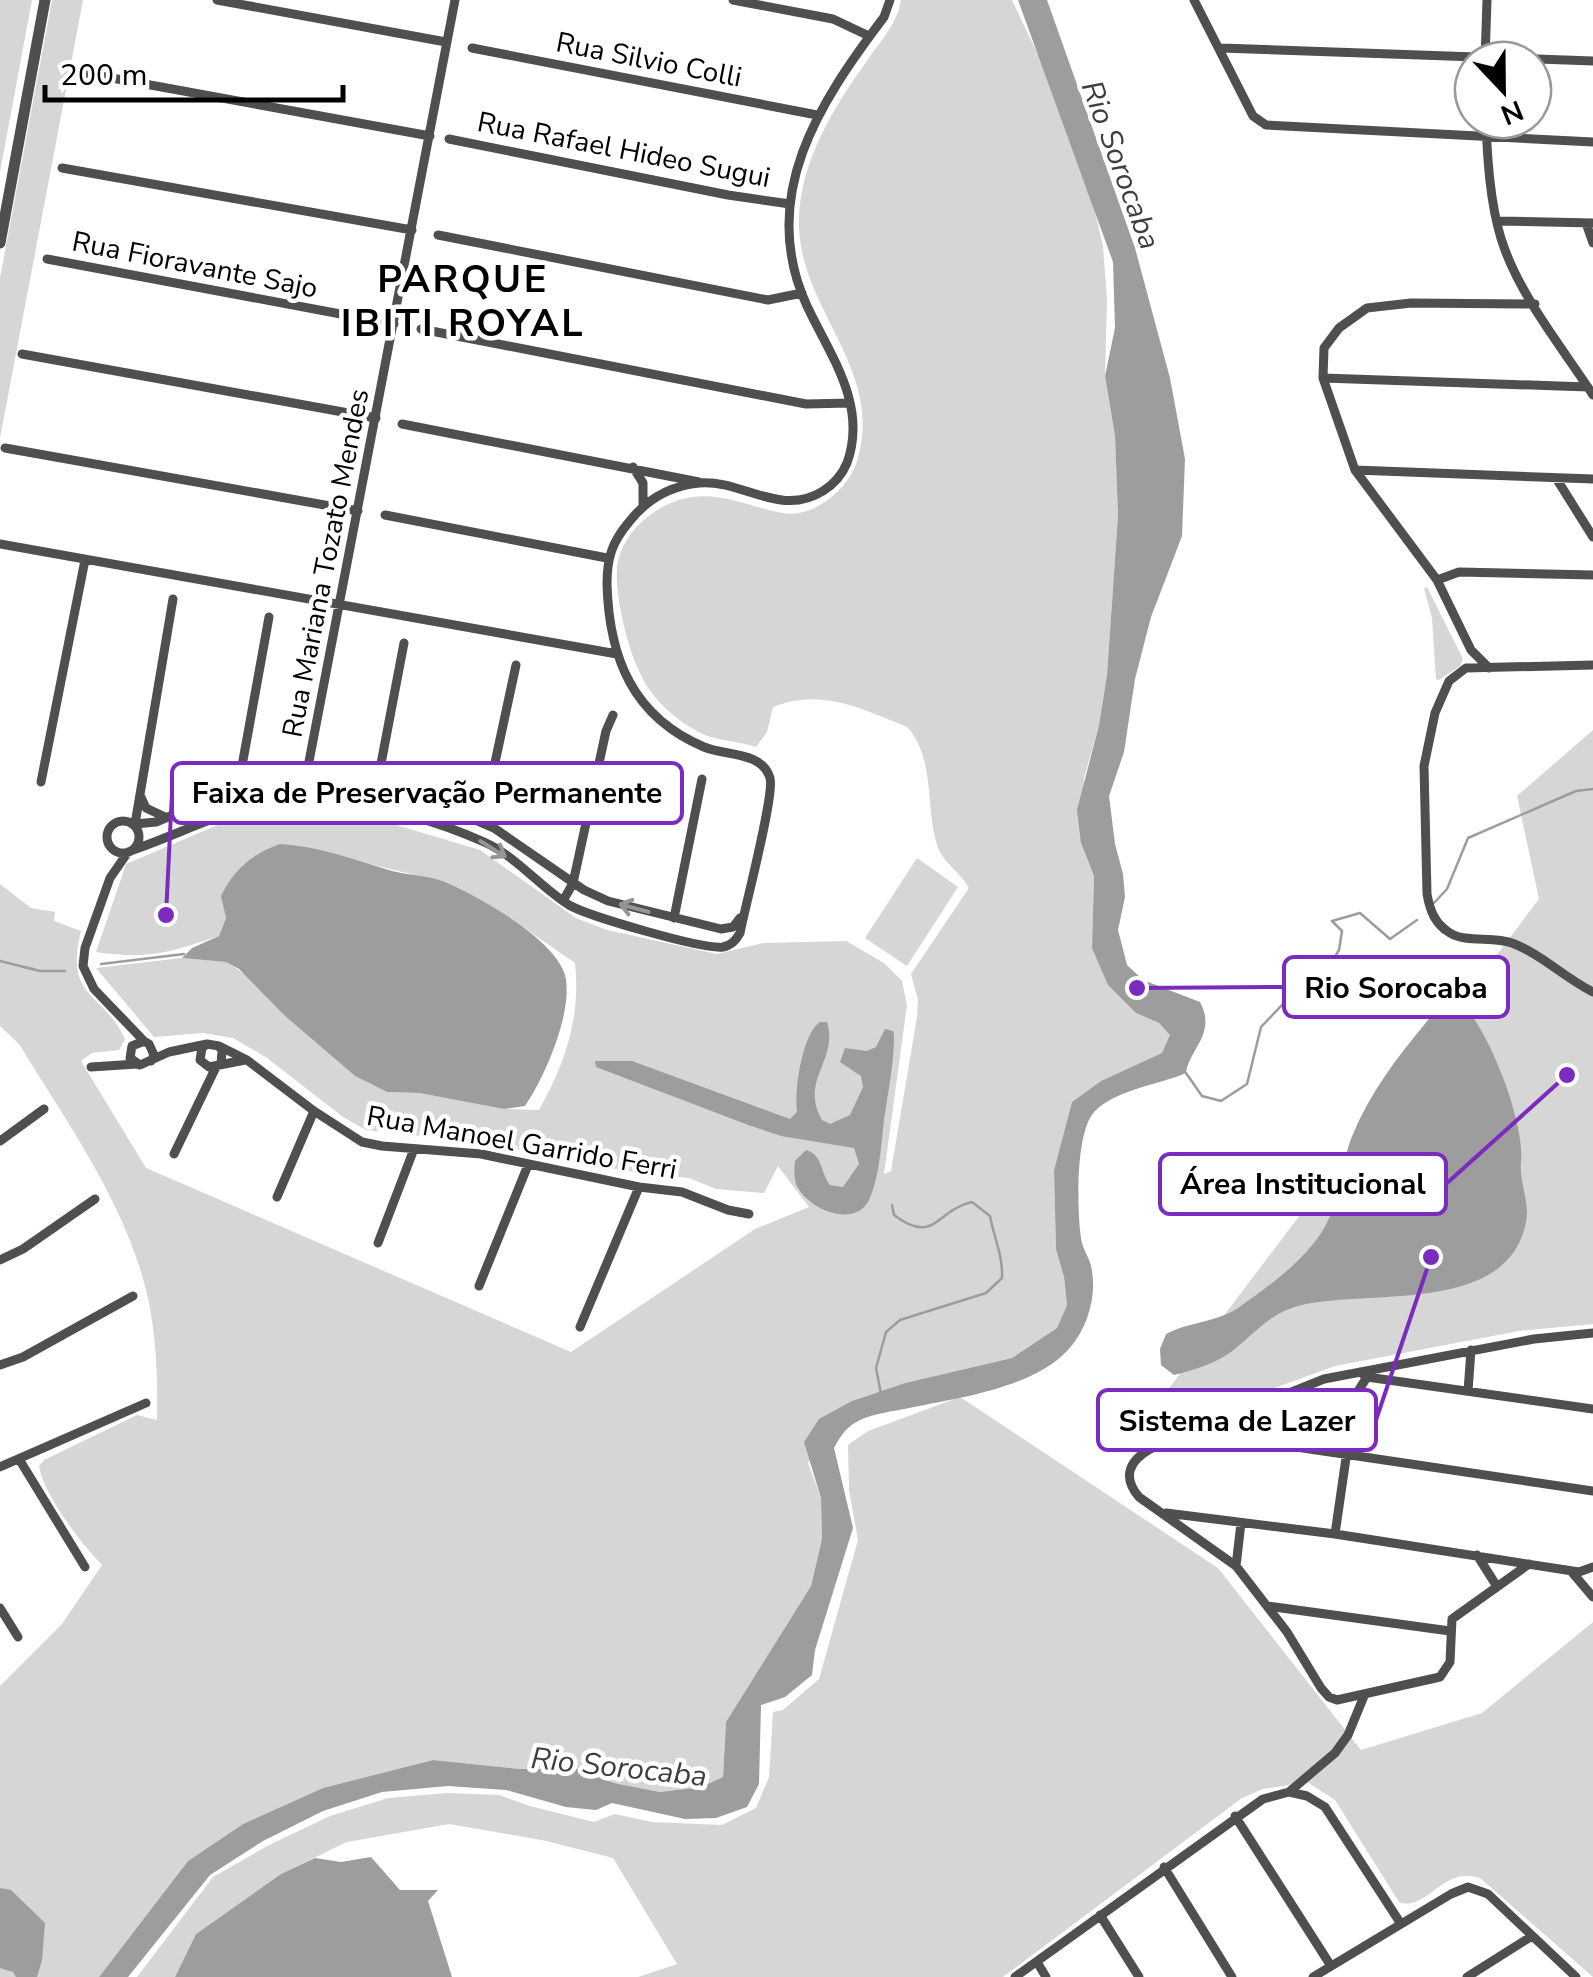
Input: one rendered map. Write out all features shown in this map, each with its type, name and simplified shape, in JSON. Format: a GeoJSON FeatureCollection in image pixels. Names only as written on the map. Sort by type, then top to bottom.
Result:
{"type":"FeatureCollection","features":[{"type":"Feature","properties":{"kind":"street"},"geometry":{"type":"LineString","coordinates":[[0,243],[45,0]]}},
{"type":"Feature","properties":{"kind":"street"},"geometry":{"type":"LineString","coordinates":[[217,0],[446,42]]}},
{"type":"Feature","properties":{"kind":"street","name":"Rua Mariana Tozato Mendes"},"geometry":{"type":"LineString","coordinates":[[302,798],[454,0]]}},
{"type":"Feature","properties":{"kind":"street"},"geometry":{"type":"LineString","coordinates":[[733,0],[832,19],[869,36]]}},
{"type":"Feature","properties":{"kind":"street"},"geometry":{"type":"LineString","coordinates":[[402,424],[786,502],[821,493],[834,483],[851,445],[850,404],[844,379],[802,292],[790,246],[790,204],[798,164],[817,115],[884,17],[890,0]]}},
{"type":"Feature","properties":{"kind":"street"},"geometry":{"type":"LineString","coordinates":[[1194,0],[1253,116],[1266,125],[1453,136]]}},
{"type":"Feature","properties":{"kind":"street"},"geometry":{"type":"LineString","coordinates":[[1485,40],[1487,0]]}},
{"type":"Feature","properties":{"kind":"street","name":"Rua Silvio Colli"},"geometry":{"type":"LineString","coordinates":[[472,48],[817,115]]}},
{"type":"Feature","properties":{"kind":"street"},"geometry":{"type":"LineString","coordinates":[[1220,48],[1453,58]]}},
{"type":"Feature","properties":{"kind":"street"},"geometry":{"type":"LineString","coordinates":[[1553,60],[1593,61]]}},
{"type":"Feature","properties":{"kind":"street"},"geometry":{"type":"LineString","coordinates":[[79,72],[430,136]]}},
{"type":"Feature","properties":{"kind":"street","name":"Rua Rafael Hideo Sugui"},"geometry":{"type":"LineString","coordinates":[[448,140],[790,204]]}},
{"type":"Feature","properties":{"kind":"street"},"geometry":{"type":"LineString","coordinates":[[1486,140],[1504,249],[1590,391]]}},
{"type":"Feature","properties":{"kind":"street"},"geometry":{"type":"LineString","coordinates":[[1540,140],[1593,142]]}},
{"type":"Feature","properties":{"kind":"street"},"geometry":{"type":"LineString","coordinates":[[62,168],[412,230]]}},
{"type":"Feature","properties":{"kind":"street"},"geometry":{"type":"LineString","coordinates":[[1498,221],[1590,223],[1593,243]]}},
{"type":"Feature","properties":{"kind":"street"},"geometry":{"type":"LineString","coordinates":[[438,235],[768,300],[802,292]]}},
{"type":"Feature","properties":{"kind":"street","name":"Rua Fioravante Sajo"},"geometry":{"type":"LineString","coordinates":[[47,259],[394,324]]}},
{"type":"Feature","properties":{"kind":"street"},"geometry":{"type":"LineString","coordinates":[[1489,668],[1472,650],[1437,580],[1355,470],[1323,378],[1324,348],[1339,328],[1367,308],[1410,303],[1534,304]]}},
{"type":"Feature","properties":{"kind":"street"},"geometry":{"type":"LineString","coordinates":[[421,329],[806,404],[850,404]]}},
{"type":"Feature","properties":{"kind":"street"},"geometry":{"type":"LineString","coordinates":[[22,354],[376,418]]}},
{"type":"Feature","properties":{"kind":"street"},"geometry":{"type":"LineString","coordinates":[[1323,378],[1590,391]]}},
{"type":"Feature","properties":{"kind":"street"},"geometry":{"type":"LineString","coordinates":[[5,448],[358,511]]}},
{"type":"Feature","properties":{"kind":"street"},"geometry":{"type":"LineString","coordinates":[[633,468],[642,482],[643,504]]}},
{"type":"Feature","properties":{"kind":"street"},"geometry":{"type":"LineString","coordinates":[[1355,470],[1593,479]]}},
{"type":"Feature","properties":{"kind":"street"},"geometry":{"type":"LineString","coordinates":[[1556,478],[1593,538]]}},
{"type":"Feature","properties":{"kind":"street"},"geometry":{"type":"LineString","coordinates":[[108,844],[116,852],[130,851],[247,805],[302,798],[375,806],[487,843],[564,902],[602,919],[717,947],[730,944],[740,933],[770,776],[754,760],[708,749],[655,718],[634,692],[617,654],[609,608],[607,558],[617,537],[643,504],[670,490],[702,482]]}},
{"type":"Feature","properties":{"kind":"street"},"geometry":{"type":"LineString","coordinates":[[385,516],[607,558]]}},
{"type":"Feature","properties":{"kind":"street"},"geometry":{"type":"LineString","coordinates":[[0,544],[617,654]]}},
{"type":"Feature","properties":{"kind":"street"},"geometry":{"type":"LineString","coordinates":[[40,782],[86,560]]}},
{"type":"Feature","properties":{"kind":"street"},"geometry":{"type":"LineString","coordinates":[[1437,580],[1459,572],[1593,575]]}},
{"type":"Feature","properties":{"kind":"street"},"geometry":{"type":"LineString","coordinates":[[144,1041],[94,989],[83,966],[85,948],[110,878],[139,840],[129,822],[139,791],[174,598]]}},
{"type":"Feature","properties":{"kind":"street"},"geometry":{"type":"LineString","coordinates":[[238,788],[269,616]]}},
{"type":"Feature","properties":{"kind":"street"},"geometry":{"type":"LineString","coordinates":[[376,790],[404,642]]}},
{"type":"Feature","properties":{"kind":"street"},"geometry":{"type":"LineString","coordinates":[[482,823],[516,665]]}},
{"type":"Feature","properties":{"kind":"street"},"geometry":{"type":"LineString","coordinates":[[1593,665],[1466,668],[1457,673],[1435,712],[1424,766],[1430,913],[1449,933],[1513,943],[1593,992]]}},
{"type":"Feature","properties":{"kind":"street"},"geometry":{"type":"LineString","coordinates":[[564,902],[573,883],[613,714]]}},
{"type":"Feature","properties":{"kind":"street"},"geometry":{"type":"LineString","coordinates":[[674,918],[702,779]]}},
{"type":"Feature","properties":{"kind":"street"},"geometry":{"type":"LineString","coordinates":[[110,878],[109,828],[168,818],[238,788],[275,781],[307,781],[346,783],[376,790],[482,823],[573,883],[608,901],[727,930],[738,922],[747,901]]}},
{"type":"Feature","properties":{"kind":"street"},"geometry":{"type":"LineString","coordinates":[[139,791],[146,808],[168,818]]}},
{"type":"Feature","properties":{"kind":"street"},"geometry":{"type":"LineString","coordinates":[[131,1031],[130,1058],[137,1064]]}},
{"type":"Feature","properties":{"kind":"street","name":"Rua Manoel Garrido Ferri"},"geometry":{"type":"LineString","coordinates":[[113,1064],[144,1041],[153,1048],[218,1065],[247,1060]]}},
{"type":"Feature","properties":{"kind":"street"},"geometry":{"type":"LineString","coordinates":[[204,1088],[199,1054],[206,1044]]}},
{"type":"Feature","properties":{"kind":"street","name":"Rua Manoel Garrido Ferri"},"geometry":{"type":"LineString","coordinates":[[90,1067],[146,1064],[175,1051],[206,1044],[219,1046],[247,1060],[362,1142],[454,1150],[682,1192],[750,1214]]}},
{"type":"Feature","properties":{"kind":"street"},"geometry":{"type":"LineString","coordinates":[[174,1154],[223,1057],[219,1046]]}},
{"type":"Feature","properties":{"kind":"street"},"geometry":{"type":"LineString","coordinates":[[152,1061],[153,1048]]}},
{"type":"Feature","properties":{"kind":"street"},"geometry":{"type":"LineString","coordinates":[[0,1140],[44,1110]]}},
{"type":"Feature","properties":{"kind":"street"},"geometry":{"type":"LineString","coordinates":[[277,1197],[314,1111]]}},
{"type":"Feature","properties":{"kind":"street"},"geometry":{"type":"LineString","coordinates":[[378,1243],[414,1149]]}},
{"type":"Feature","properties":{"kind":"street"},"geometry":{"type":"LineString","coordinates":[[479,1286],[528,1164]]}},
{"type":"Feature","properties":{"kind":"street"},"geometry":{"type":"LineString","coordinates":[[580,1327],[639,1187]]}},
{"type":"Feature","properties":{"kind":"street"},"geometry":{"type":"LineString","coordinates":[[0,1260],[95,1200]]}},
{"type":"Feature","properties":{"kind":"street"},"geometry":{"type":"LineString","coordinates":[[0,1365],[23,1357],[133,1296]]}},
{"type":"Feature","properties":{"kind":"street"},"geometry":{"type":"LineString","coordinates":[[1364,1374],[1471,1350],[1593,1333]]}},
{"type":"Feature","properties":{"kind":"street"},"geometry":{"type":"LineString","coordinates":[[1468,1391],[1471,1350]]}},
{"type":"Feature","properties":{"kind":"street"},"geometry":{"type":"LineString","coordinates":[[1395,1365],[1409,1382]]}},
{"type":"Feature","properties":{"kind":"street"},"geometry":{"type":"LineString","coordinates":[[1334,1534],[1355,1396],[1364,1374]]}},
{"type":"Feature","properties":{"kind":"street"},"geometry":{"type":"LineString","coordinates":[[1529,1564],[1452,1619],[1450,1662],[1440,1677],[1346,1700],[1329,1697],[1236,1566],[1139,1498],[1131,1488],[1129,1467],[1136,1456],[1220,1420],[1344,1375],[1364,1374],[1593,1409]]}},
{"type":"Feature","properties":{"kind":"street"},"geometry":{"type":"LineString","coordinates":[[1344,1375],[1355,1396]]}},
{"type":"Feature","properties":{"kind":"street"},"geometry":{"type":"LineString","coordinates":[[0,1467],[146,1403]]}},
{"type":"Feature","properties":{"kind":"street"},"geometry":{"type":"LineString","coordinates":[[1258,1405],[1264,1441]]}},
{"type":"Feature","properties":{"kind":"street"},"geometry":{"type":"LineString","coordinates":[[1220,1420],[1225,1429],[1238,1437]]}},
{"type":"Feature","properties":{"kind":"street"},"geometry":{"type":"LineString","coordinates":[[1192,1432],[1593,1491]]}},
{"type":"Feature","properties":{"kind":"street"},"geometry":{"type":"LineString","coordinates":[[19,1459],[85,1567]]}},
{"type":"Feature","properties":{"kind":"street"},"geometry":{"type":"LineString","coordinates":[[1164,1513],[1334,1534],[1571,1571],[1591,1569],[1591,1595]]}},
{"type":"Feature","properties":{"kind":"street"},"geometry":{"type":"LineString","coordinates":[[1236,1566],[1241,1524]]}},
{"type":"Feature","properties":{"kind":"street"},"geometry":{"type":"LineString","coordinates":[[1477,1555],[1496,1585]]}},
{"type":"Feature","properties":{"kind":"street"},"geometry":{"type":"LineString","coordinates":[[1571,1571],[1591,1595]]}},
{"type":"Feature","properties":{"kind":"street"},"geometry":{"type":"LineString","coordinates":[[1267,1606],[1450,1631]]}},
{"type":"Feature","properties":{"kind":"street"},"geometry":{"type":"LineString","coordinates":[[0,1608],[18,1637]]}},
{"type":"Feature","properties":{"kind":"street"},"geometry":{"type":"LineString","coordinates":[[1290,1792],[1336,1753],[1364,1696]]}},
{"type":"Feature","properties":{"kind":"street"},"geometry":{"type":"LineString","coordinates":[[1015,1977],[1235,1816],[1262,1799],[1290,1792],[1307,1796],[1325,1808],[1400,1924]]}},
{"type":"Feature","properties":{"kind":"street"},"geometry":{"type":"LineString","coordinates":[[1235,1816],[1331,1966]]}},
{"type":"Feature","properties":{"kind":"street"},"geometry":{"type":"LineString","coordinates":[[1164,1867],[1232,1977]]}},
{"type":"Feature","properties":{"kind":"street"},"geometry":{"type":"LineString","coordinates":[[1313,1977],[1458,1890],[1474,1887],[1488,1894],[1576,1977]]}},
{"type":"Feature","properties":{"kind":"street"},"geometry":{"type":"LineString","coordinates":[[1100,1915],[1138,1977]]}},
{"type":"Feature","properties":{"kind":"street"},"geometry":{"type":"LineString","coordinates":[[1467,1977],[1532,1936]]}},
{"type":"Feature","properties":{"kind":"street"},"geometry":{"type":"LineString","coordinates":[[1036,1962],[1046,1977]]}},
{"type":"Feature","properties":{"kind":"shaded area"},"geometry":{"type":"Polygon","coordinates":[[[0,0],[32,0],[0,172],[0,0]]]}},
{"type":"Feature","properties":{"kind":"shaded area"},"geometry":{"type":"Polygon","coordinates":[[[52,0],[83,0],[0,438],[0,278],[52,0]]]}},
{"type":"Feature","properties":{"kind":"shaded area"},"geometry":{"type":"Polygon","coordinates":[[[901,0],[1012,0],[1040,59],[1093,203],[1103,246],[1107,300],[1105,376],[1115,436],[1118,515],[1107,675],[1099,725],[1084,778],[1081,843],[1094,876],[1092,948],[1136,1013],[1159,1023],[1171,1035],[1163,1053],[1101,1081],[1072,1102],[1054,1170],[1056,1249],[1067,1305],[1057,1328],[1012,1358],[905,1383],[852,1401],[808,1463],[821,1498],[822,1539],[811,1586],[726,1722],[723,1777],[701,1787],[660,1792],[614,1783],[579,1769],[519,1769],[433,1760],[323,1788],[243,1824],[188,1861],[99,1977],[0,1977],[0,1686],[62,1624],[102,1565],[56,1505],[39,1466],[44,1460],[137,1415],[157,1420],[157,1402],[150,1311],[142,1275],[119,1214],[19,1044],[0,1026],[0,884],[31,908],[55,912],[54,921],[81,931],[77,970],[81,982],[125,1039],[119,1050],[92,1053],[81,1061],[146,1168],[571,1352],[755,1229],[809,1207],[778,1166],[764,1193],[716,1189],[689,1178],[626,1171],[485,1143],[366,1130],[233,1038],[203,1033],[154,1037],[96,968],[182,958],[227,962],[254,981],[285,1016],[355,1076],[387,1092],[419,1093],[504,1109],[539,1110],[569,1040],[576,1002],[575,963],[516,922],[446,883],[295,845],[222,895],[226,918],[219,936],[159,953],[96,952],[126,864],[227,821],[265,810],[314,806],[363,815],[480,850],[576,918],[607,930],[717,954],[763,943],[846,941],[884,963],[902,981],[907,1005],[884,1174],[891,1171],[917,1017],[918,1000],[911,974],[969,888],[939,850],[923,755],[907,727],[857,707],[825,700],[808,699],[773,707],[767,732],[756,747],[695,730],[658,701],[640,673],[623,623],[617,570],[619,556],[633,532],[667,505],[693,497],[716,497],[794,514],[828,500],[853,472],[863,427],[860,396],[810,280],[802,249],[801,195],[821,136],[891,26],[901,0]]]}},
{"type":"Feature","properties":{"kind":"shaded area","name":"Rio Sorocaba"},"geometry":{"type":"Polygon","coordinates":[[[1018,0],[1047,0],[1135,248],[1170,378],[1185,459],[1182,536],[1151,617],[1135,679],[1124,752],[1109,796],[1123,874],[1125,897],[1118,930],[1127,965],[1143,980],[1200,1002],[1204,1032],[1186,1073],[1115,1097],[1088,1121],[1078,1191],[1081,1238],[1093,1277],[1085,1323],[1067,1351],[1033,1375],[968,1396],[871,1416],[853,1424],[842,1435],[834,1448],[853,1528],[815,1650],[812,1675],[785,1697],[761,1705],[759,1784],[747,1807],[716,1818],[685,1819],[612,1803],[596,1810],[566,1807],[506,1790],[448,1786],[382,1792],[323,1811],[263,1841],[210,1875],[128,1977],[99,1977],[188,1861],[243,1824],[323,1788],[433,1760],[519,1769],[579,1769],[614,1783],[660,1792],[701,1787],[723,1777],[726,1722],[811,1586],[822,1539],[821,1498],[804,1442],[819,1419],[852,1401],[905,1383],[1012,1358],[1057,1328],[1067,1305],[1056,1249],[1054,1170],[1072,1102],[1101,1081],[1162,1053],[1170,1035],[1159,1023],[1136,1013],[1108,985],[1092,948],[1094,876],[1081,843],[1077,810],[1099,725],[1107,675],[1118,515],[1115,436],[1105,376],[1115,328],[1113,262],[1018,0]]]}},
{"type":"Feature","properties":{"kind":"shaded area"},"geometry":{"type":"Polygon","coordinates":[[[1427,587],[1463,659],[1460,666],[1439,680],[1432,618],[1424,588],[1427,587]]]}},
{"type":"Feature","properties":{"kind":"shaded area"},"geometry":{"type":"Polygon","coordinates":[[[1593,730],[1593,1324],[1519,1331],[1335,1366],[1261,1393],[1145,1444],[1140,1441],[1151,1412],[1539,899],[1517,796],[1593,730]]]}},
{"type":"Feature","properties":{"kind":"shaded area"},"geometry":{"type":"Polygon","coordinates":[[[280,844],[445,882],[495,908],[547,947],[565,975],[565,1006],[549,1061],[525,1106],[504,1109],[419,1093],[387,1092],[355,1076],[285,1016],[239,969],[226,962],[182,958],[192,948],[219,936],[226,918],[221,896],[238,870],[280,844]]]}},
{"type":"Feature","properties":{"kind":"shaded area"},"geometry":{"type":"Polygon","coordinates":[[[917,858],[958,887],[907,966],[865,938],[917,858]]]}},
{"type":"Feature","properties":{"kind":"shaded area"},"geometry":{"type":"Polygon","coordinates":[[[1449,1004],[1465,1007],[1475,1020],[1495,1059],[1518,1125],[1527,1214],[1514,1252],[1492,1273],[1463,1286],[1288,1309],[1222,1357],[1174,1375],[1161,1365],[1160,1349],[1166,1334],[1238,1308],[1285,1273],[1315,1241],[1333,1207],[1349,1146],[1367,1104],[1434,1012],[1449,1004]]]}},
{"type":"Feature","properties":{"kind":"shaded area"},"geometry":{"type":"Polygon","coordinates":[[[820,1022],[827,1022],[829,1035],[817,1081],[816,1106],[822,1120],[830,1124],[850,1115],[863,1087],[861,1076],[840,1062],[845,1048],[867,1051],[876,1047],[885,1029],[894,1035],[876,1177],[864,1208],[854,1213],[832,1213],[810,1202],[796,1184],[794,1170],[795,1161],[806,1150],[812,1152],[830,1185],[843,1187],[859,1164],[854,1148],[781,1136],[596,1067],[595,1061],[632,1061],[790,1119],[797,1112],[804,1050],[820,1022]]]}},
{"type":"Feature","properties":{"kind":"shaded area"},"geometry":{"type":"Polygon","coordinates":[[[960,1397],[1218,1568],[1361,1750],[1482,1713],[1593,1622],[1593,1977],[1480,1878],[1455,1878],[1415,1902],[1399,1902],[1335,1800],[1307,1782],[1263,1789],[1242,1798],[1003,1977],[638,1977],[677,1964],[613,1858],[542,1840],[449,1824],[347,1842],[281,1874],[196,1934],[175,1977],[137,1977],[213,1877],[330,1816],[388,1798],[447,1793],[499,1795],[594,1822],[615,1814],[652,1822],[722,1825],[756,1808],[769,1777],[773,1712],[783,1710],[819,1679],[858,1540],[849,1490],[848,1445],[868,1431],[960,1397]]]}},
{"type":"Feature","properties":{"kind":"shaded area"},"geometry":{"type":"Polygon","coordinates":[[[371,1857],[400,1890],[438,1890],[428,1901],[452,1977],[175,1977],[196,1934],[281,1874],[315,1858],[341,1862],[371,1857]]]}},
{"type":"Feature","properties":{"kind":"shaded area"},"geometry":{"type":"Polygon","coordinates":[[[0,1888],[11,1890],[45,1923],[37,1977],[16,1977],[0,1968],[0,1888]]]}},
{"type":"Feature","properties":{"kind":"waterway"},"geometry":{"type":"LineString","coordinates":[[1434,903],[1447,889],[1468,838],[1576,791],[1593,789]]}},
{"type":"Feature","properties":{"kind":"waterway"},"geometry":{"type":"LineString","coordinates":[[1186,1073],[1202,1096],[1221,1101],[1247,1084],[1261,1027],[1339,950],[1342,931],[1332,921],[1360,913],[1390,939],[1417,920]]}},
{"type":"Feature","properties":{"kind":"waterway"},"geometry":{"type":"LineString","coordinates":[[101,964],[184,954]]}},
{"type":"Feature","properties":{"kind":"waterway"},"geometry":{"type":"LineString","coordinates":[[0,961],[40,971],[65,971]]}},
{"type":"Feature","properties":{"kind":"waterway"},"geometry":{"type":"LineString","coordinates":[[881,1394],[876,1368],[886,1332],[900,1320],[986,1293],[1002,1278],[990,1216],[972,1202],[927,1227],[908,1224],[894,1215],[892,1205]]}},
{"type":"Feature","properties":{"kind":"place","name":"Faixa de Preservação Permanente"},"geometry":{"type":"Point","coordinates":[166,915]}},
{"type":"Feature","properties":{"kind":"place","name":"Rio Sorocaba"},"geometry":{"type":"Point","coordinates":[1137,988]}},
{"type":"Feature","properties":{"kind":"place","name":"Área Institucional"},"geometry":{"type":"Point","coordinates":[1567,1075]}},
{"type":"Feature","properties":{"kind":"place","name":"Sistema de Lazer"},"geometry":{"type":"Point","coordinates":[1431,1257]}},
{"type":"Feature","properties":{"kind":"district","name":"PARQUE IBITI ROYAL"},"geometry":{"type":"Point","coordinates":[463,301]}}]}
